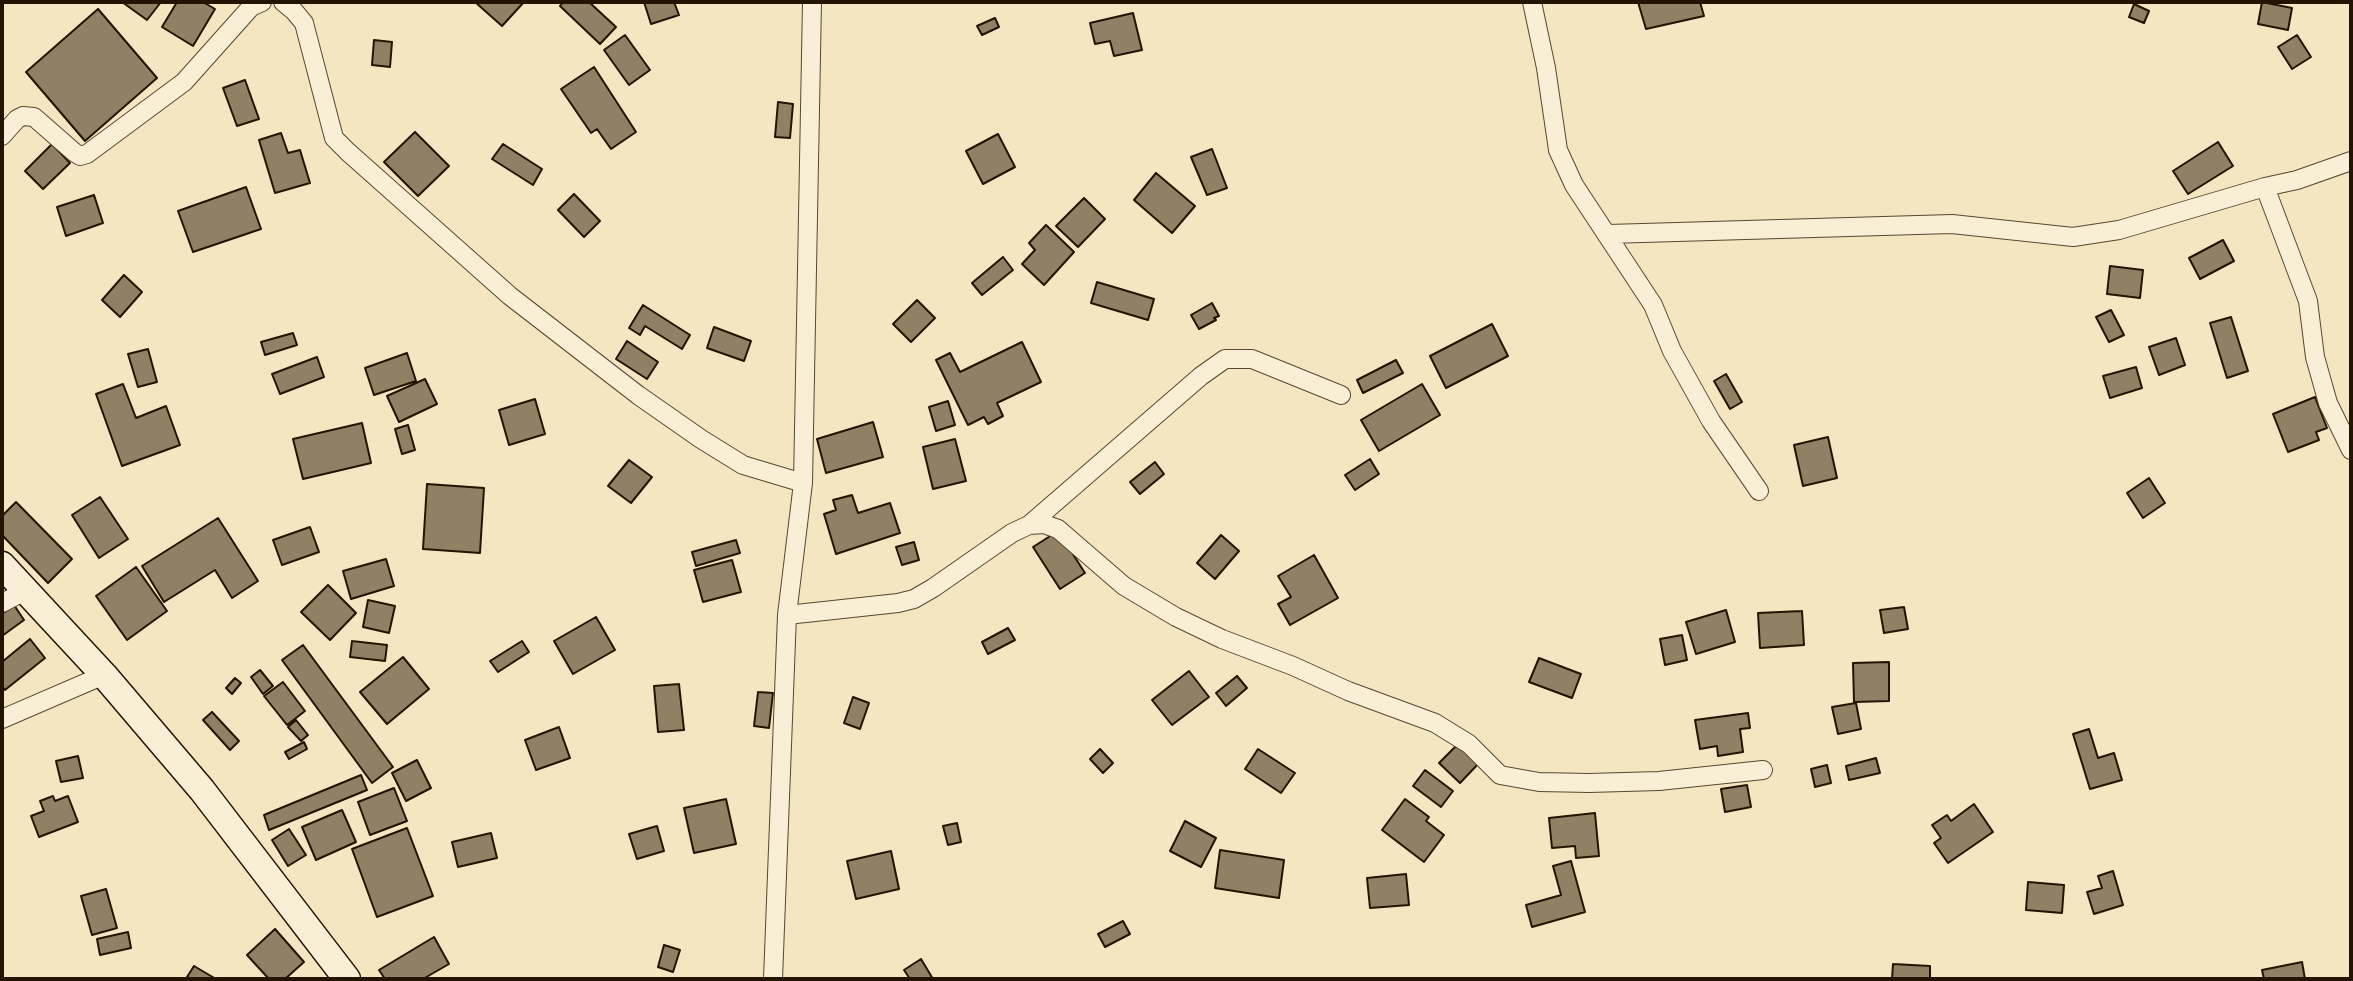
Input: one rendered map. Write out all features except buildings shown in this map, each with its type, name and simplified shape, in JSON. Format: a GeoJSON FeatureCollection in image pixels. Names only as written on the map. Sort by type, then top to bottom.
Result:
{"type":"FeatureCollection","features":[{"type":"Feature","properties":{"kind":"main road"},"geometry":{"type":"LineString","coordinates":[[2,565],[104,675],[202,790],[347,979]]}},
{"type":"Feature","properties":{"kind":"street"},"geometry":{"type":"LineString","coordinates":[[2,136],[17,119],[23,116],[34,117],[74,152],[80,156],[87,154],[184,82],[251,7],[262,2]]}},
{"type":"Feature","properties":{"kind":"street"},"geometry":{"type":"LineString","coordinates":[[283,2],[304,23],[334,138],[365,168],[510,296],[638,395],[743,465],[803,483]]}},
{"type":"Feature","properties":{"kind":"street"},"geometry":{"type":"LineString","coordinates":[[773,979],[787,615],[803,483],[812,2]]}},
{"type":"Feature","properties":{"kind":"street"},"geometry":{"type":"LineString","coordinates":[[1532,2],[1546,68],[1558,150],[1574,185],[1654,305],[1672,351],[1712,421],[1759,491]]}},
{"type":"Feature","properties":{"kind":"street"},"geometry":{"type":"LineString","coordinates":[[1608,234],[1952,224],[2073,237],[2119,230],[2297,180],[2351,161]]}},
{"type":"Feature","properties":{"kind":"street"},"geometry":{"type":"LineString","coordinates":[[2265,187],[2308,301],[2315,357],[2328,402],[2351,450]]}},
{"type":"Feature","properties":{"kind":"street"},"geometry":{"type":"LineString","coordinates":[[787,615],[898,603],[914,599],[933,588],[1012,533],[1029,525],[1225,359],[1252,359],[1341,395]]}},
{"type":"Feature","properties":{"kind":"street"},"geometry":{"type":"LineString","coordinates":[[1029,525],[1044,524],[1058,529],[1124,586],[1176,617],[1348,691],[1435,723],[1469,744],[1500,775],[1539,782],[1589,783],[1659,781],[1763,770]]}},
{"type":"Feature","properties":{"kind":"street"},"geometry":{"type":"LineString","coordinates":[[2,603],[25,591]]}},
{"type":"Feature","properties":{"kind":"street"},"geometry":{"type":"LineString","coordinates":[[2,719],[104,675]]}}]}
